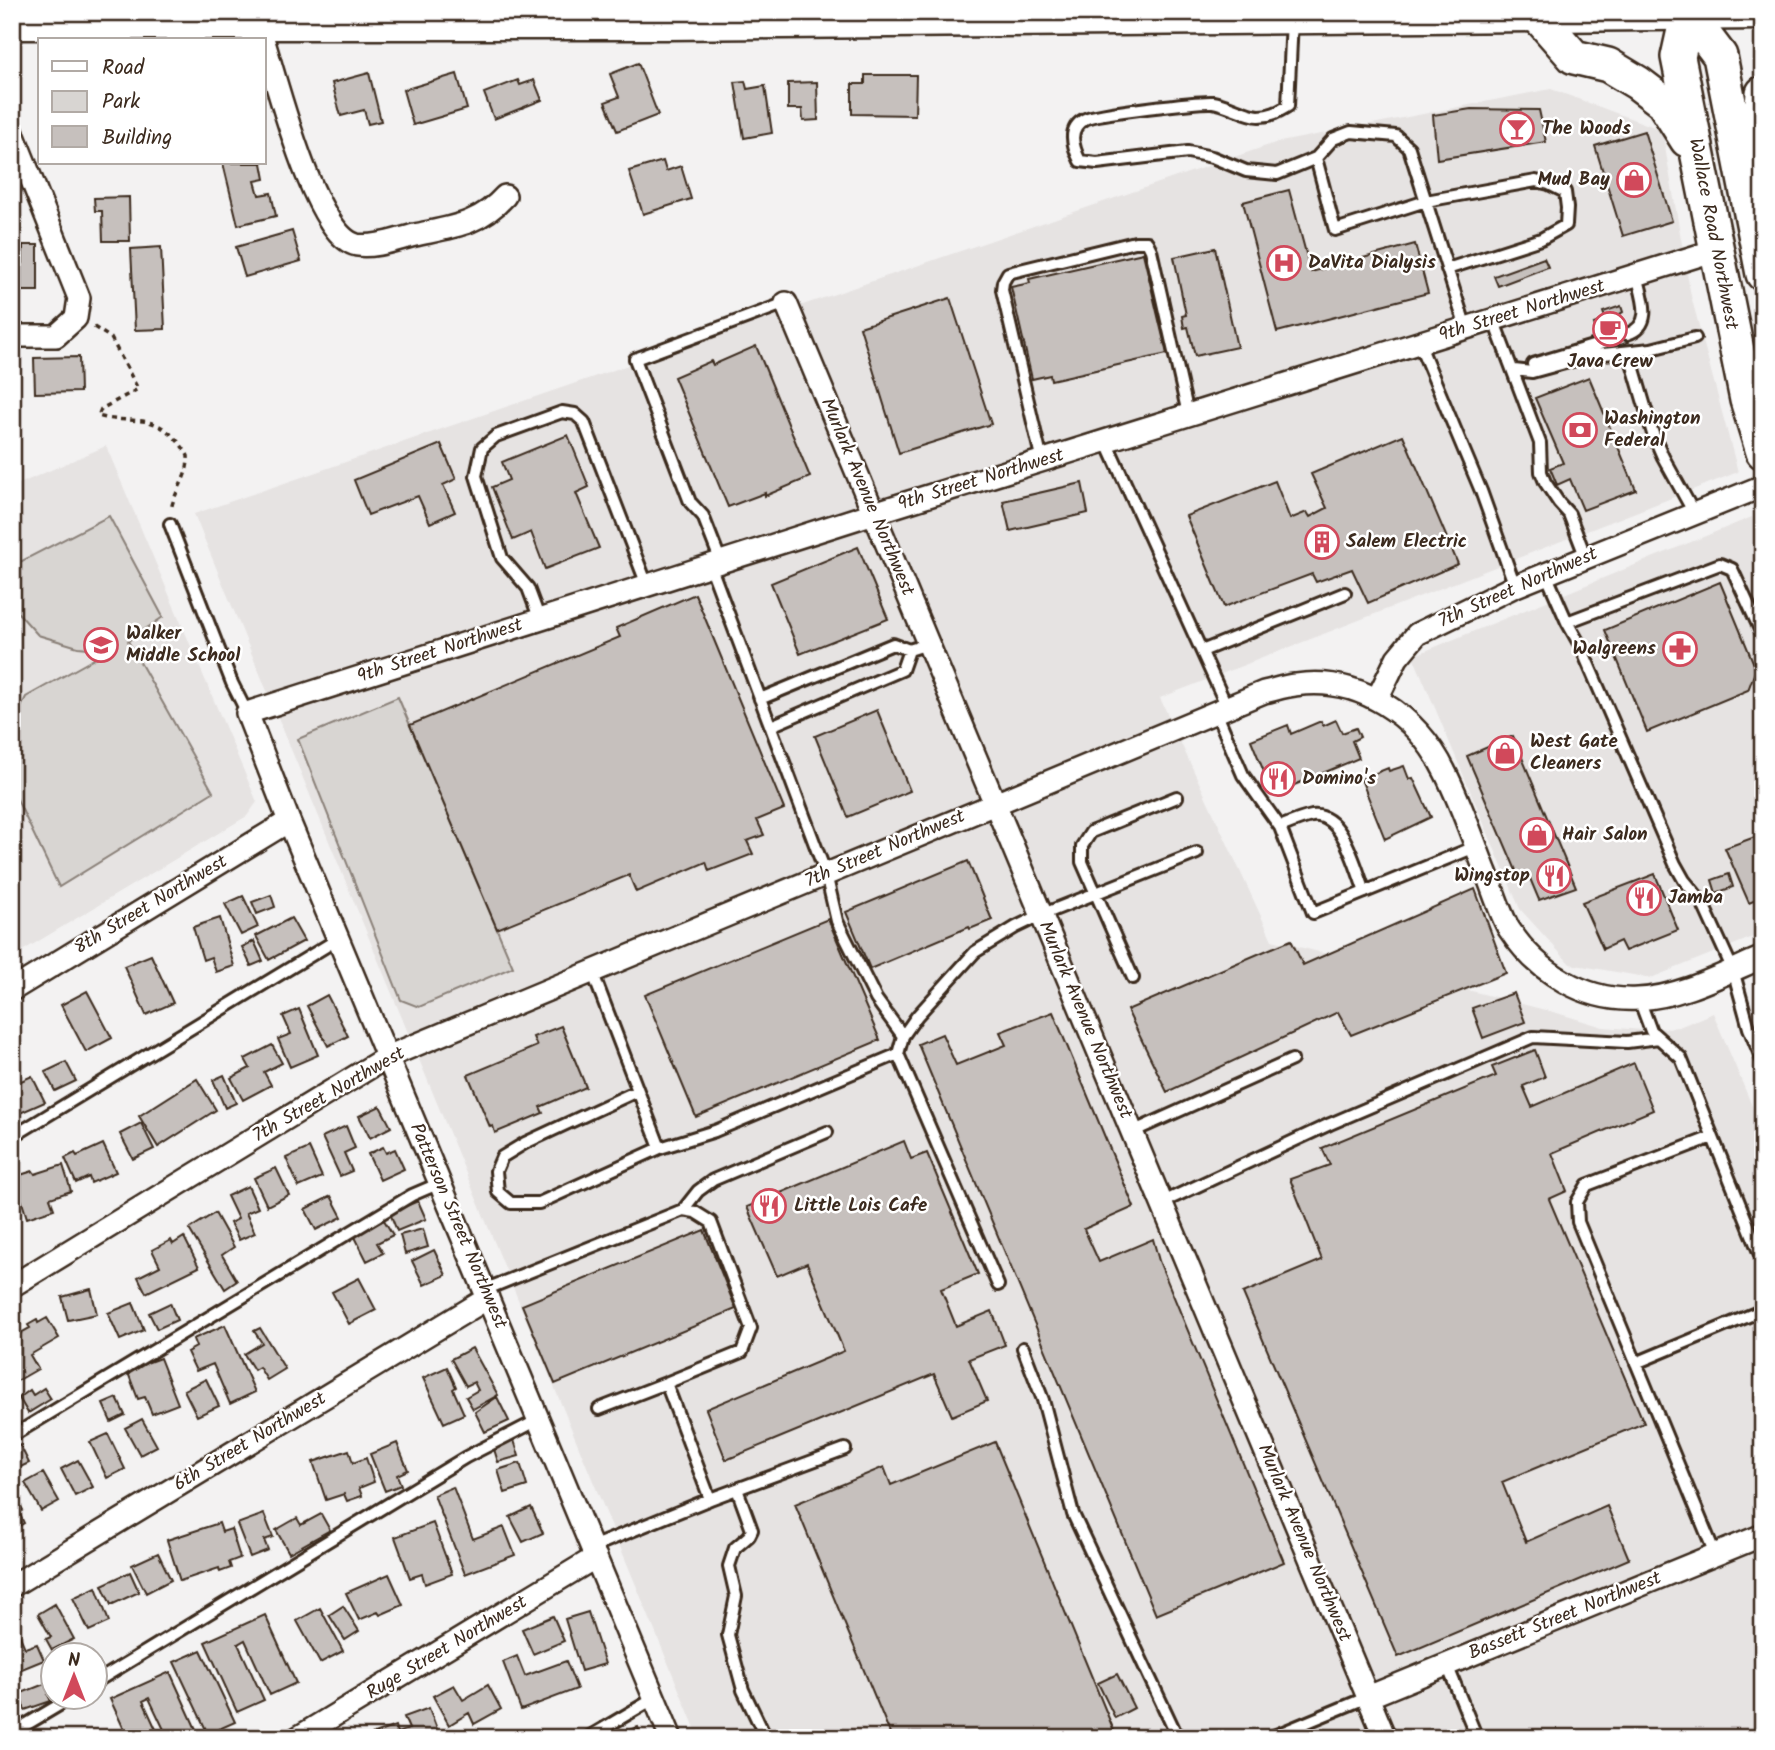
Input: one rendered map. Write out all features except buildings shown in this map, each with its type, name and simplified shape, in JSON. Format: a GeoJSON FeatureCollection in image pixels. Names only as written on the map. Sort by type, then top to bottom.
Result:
{"type":"FeatureCollection","features":[{"type":"Feature","properties":{"kind":"main road"},"geometry":{"type":"LineString","coordinates":[[1538,14],[1574,57],[1608,65],[1663,102],[1697,156]]}},
{"type":"Feature","properties":{"kind":"main road"},"geometry":{"type":"LineString","coordinates":[[1688,14],[1720,55],[1759,235],[1763,274]]}},
{"type":"Feature","properties":{"kind":"main road","name":"Wallace Road Northwest"},"geometry":{"type":"LineString","coordinates":[[1688,14],[1678,57],[1747,400],[1763,452]]}},
{"type":"Feature","properties":{"kind":"main road"},"geometry":{"type":"LineString","coordinates":[[12,24],[262,35],[302,18],[1763,14]]}},
{"type":"Feature","properties":{"kind":"main road"},"geometry":{"type":"LineString","coordinates":[[1763,93],[1763,133]]}},
{"type":"Feature","properties":{"kind":"main road"},"geometry":{"type":"LineString","coordinates":[[1759,235],[1763,191]]}},
{"type":"Feature","properties":{"kind":"street"},"geometry":{"type":"LineString","coordinates":[[266,47],[312,191],[325,217],[340,236],[356,245],[372,245],[454,226],[480,218],[505,196]]}},
{"type":"Feature","properties":{"kind":"street"},"geometry":{"type":"LineString","coordinates":[[12,131],[79,298],[76,318],[56,336],[12,336]]}},
{"type":"Feature","properties":{"kind":"street","name":"9th Street Northwest"},"geometry":{"type":"LineString","coordinates":[[247,713],[874,513],[1716,250]]}},
{"type":"Feature","properties":{"kind":"street","name":"Murlark Avenue Northwest"},"geometry":{"type":"LineString","coordinates":[[786,303],[874,513],[919,647],[994,804],[1385,1738]]}},
{"type":"Feature","properties":{"kind":"street","name":"7th Street Northwest"},"geometry":{"type":"LineString","coordinates":[[12,1286],[387,1057],[1264,692],[1296,684],[1323,684],[1352,689],[1377,699],[1396,658],[1417,634],[1515,586],[1763,486]]}},
{"type":"Feature","properties":{"kind":"street"},"geometry":{"type":"LineString","coordinates":[[1377,699],[1418,730],[1445,771],[1508,927],[1528,955],[1553,976],[1586,992],[1615,999],[1639,999],[1696,985],[1763,957]]}},
{"type":"Feature","properties":{"kind":"street","name":"Patterson Street Northwest"},"geometry":{"type":"LineString","coordinates":[[247,713],[289,821],[671,1738]]}},
{"type":"Feature","properties":{"kind":"street","name":"8th Street Northwest"},"geometry":{"type":"LineString","coordinates":[[12,990],[289,821]]}},
{"type":"Feature","properties":{"kind":"street","name":"6th Street Northwest"},"geometry":{"type":"LineString","coordinates":[[12,1586],[486,1294]]}},
{"type":"Feature","properties":{"kind":"street","name":"Bassett Street Northwest"},"geometry":{"type":"LineString","coordinates":[[1368,1697],[1763,1535]]}},
{"type":"Feature","properties":{"kind":"street","name":"Ruge Street Northwest"},"geometry":{"type":"LineString","coordinates":[[297,1738],[594,1552]]}},
{"type":"Feature","properties":{"kind":"lane"},"geometry":{"type":"LineString","coordinates":[[1292,15],[1288,106],[1274,115],[1255,117],[1236,108],[1210,102],[1084,119],[1073,132],[1073,145],[1080,161],[1097,163],[1188,152],[1212,157],[1246,171],[1277,174],[1316,158],[1333,139],[1351,132],[1396,136],[1409,148],[1466,328]]}},
{"type":"Feature","properties":{"kind":"lane"},"geometry":{"type":"LineString","coordinates":[[1316,158],[1335,230],[1426,201],[1536,181],[1565,192],[1566,225],[1541,239],[1447,268]]}},
{"type":"Feature","properties":{"kind":"lane"},"geometry":{"type":"LineString","coordinates":[[1042,461],[1002,290],[1003,282],[1009,273],[1135,242],[1147,242],[1188,415]]}},
{"type":"Feature","properties":{"kind":"lane"},"geometry":{"type":"LineString","coordinates":[[1627,334],[1637,331],[1643,324],[1645,310],[1637,275]]}},
{"type":"Feature","properties":{"kind":"lane"},"geometry":{"type":"LineString","coordinates":[[786,303],[635,359],[690,502],[703,516],[715,564],[760,699],[827,874],[837,921],[876,999],[903,1035]]}},
{"type":"Feature","properties":{"kind":"lane"},"geometry":{"type":"LineString","coordinates":[[1493,319],[1540,443],[1541,471],[1545,482],[1569,514],[1586,558]]}},
{"type":"Feature","properties":{"kind":"lane"},"geometry":{"type":"LineString","coordinates":[[1514,370],[1532,372],[1594,355],[1629,352],[1695,338]]}},
{"type":"Feature","properties":{"kind":"lane"},"geometry":{"type":"LineString","coordinates":[[1514,370],[1613,340]]}},
{"type":"Feature","properties":{"kind":"lane"},"geometry":{"type":"LineString","coordinates":[[1419,343],[1481,491],[1515,586]]}},
{"type":"Feature","properties":{"kind":"lane"},"geometry":{"type":"LineString","coordinates":[[1629,352],[1653,434],[1694,513]]}},
{"type":"Feature","properties":{"kind":"lane"},"geometry":{"type":"LineString","coordinates":[[540,620],[528,588],[502,558],[476,476],[482,449],[496,436],[562,412],[575,414],[583,422],[648,585]]}},
{"type":"Feature","properties":{"kind":"lane"},"geometry":{"type":"LineString","coordinates":[[1105,441],[1202,651],[1243,775],[1280,827],[1313,913],[1475,847]]}},
{"type":"Feature","properties":{"kind":"lane"},"geometry":{"type":"LineString","coordinates":[[170,524],[232,683],[247,713]]}},
{"type":"Feature","properties":{"kind":"lane"},"geometry":{"type":"LineString","coordinates":[[1567,622],[1720,564],[1732,569],[1763,636]]}},
{"type":"Feature","properties":{"kind":"lane"},"geometry":{"type":"LineString","coordinates":[[1546,574],[1580,645],[1675,864],[1702,902],[1733,970],[1749,1028],[1763,1062]]}},
{"type":"Feature","properties":{"kind":"lane"},"geometry":{"type":"LineString","coordinates":[[1202,651],[1345,593]]}},
{"type":"Feature","properties":{"kind":"lane"},"geometry":{"type":"LineString","coordinates":[[760,699],[893,644],[919,647],[902,670],[771,726]]}},
{"type":"Feature","properties":{"kind":"lane"},"geometry":{"type":"LineString","coordinates":[[1133,978],[1082,862],[1082,846],[1091,832],[1177,797]]}},
{"type":"Feature","properties":{"kind":"lane"},"geometry":{"type":"LineString","coordinates":[[1280,827],[1311,816],[1331,820],[1340,830],[1365,892]]}},
{"type":"Feature","properties":{"kind":"lane"},"geometry":{"type":"LineString","coordinates":[[998,1284],[898,1054],[903,1035],[975,952],[1041,915],[1197,853]]}},
{"type":"Feature","properties":{"kind":"lane"},"geometry":{"type":"LineString","coordinates":[[12,1138],[338,939]]}},
{"type":"Feature","properties":{"kind":"lane"},"geometry":{"type":"LineString","coordinates":[[592,971],[660,1147]]}},
{"type":"Feature","properties":{"kind":"lane"},"geometry":{"type":"LineString","coordinates":[[1639,999],[1651,1031],[1681,1058],[1763,1262]]}},
{"type":"Feature","properties":{"kind":"lane"},"geometry":{"type":"LineString","coordinates":[[1161,1203],[1330,1124],[1533,1037],[1627,1042],[1659,1038]]}},
{"type":"Feature","properties":{"kind":"lane"},"geometry":{"type":"LineString","coordinates":[[637,1091],[525,1143],[502,1157],[496,1171],[498,1192],[511,1203],[539,1203],[660,1147],[716,1131],[898,1054]]}},
{"type":"Feature","properties":{"kind":"lane"},"geometry":{"type":"LineString","coordinates":[[1132,1132],[1292,1060]]}},
{"type":"Feature","properties":{"kind":"lane"},"geometry":{"type":"LineString","coordinates":[[486,1294],[682,1210],[698,1191],[713,1180],[827,1132]]}},
{"type":"Feature","properties":{"kind":"lane"},"geometry":{"type":"LineString","coordinates":[[1712,1137],[1587,1185],[1577,1202],[1578,1222],[1715,1554]]}},
{"type":"Feature","properties":{"kind":"lane"},"geometry":{"type":"LineString","coordinates":[[12,1436],[412,1195],[440,1183]]}},
{"type":"Feature","properties":{"kind":"lane"},"geometry":{"type":"LineString","coordinates":[[599,1409],[742,1352],[751,1328],[711,1222],[695,1212],[682,1210]]}},
{"type":"Feature","properties":{"kind":"lane"},"geometry":{"type":"LineString","coordinates":[[1636,1363],[1763,1310]]}},
{"type":"Feature","properties":{"kind":"lane"},"geometry":{"type":"LineString","coordinates":[[1023,1348],[1043,1400],[1073,1514],[1178,1738]]}},
{"type":"Feature","properties":{"kind":"lane"},"geometry":{"type":"LineString","coordinates":[[666,1383],[710,1499]]}},
{"type":"Feature","properties":{"kind":"lane"},"geometry":{"type":"LineString","coordinates":[[108,1674],[466,1457],[538,1420]]}},
{"type":"Feature","properties":{"kind":"lane"},"geometry":{"type":"LineString","coordinates":[[594,1552],[710,1499],[845,1449]]}},
{"type":"Feature","properties":{"kind":"lane"},"geometry":{"type":"LineString","coordinates":[[737,1489],[752,1531],[735,1548],[729,1566],[736,1596],[728,1635],[743,1690],[766,1738]]}},
{"type":"Feature","properties":{"kind":"lane"},"geometry":{"type":"LineString","coordinates":[[1447,1665],[1477,1738]]}},
{"type":"Feature","properties":{"kind":"lane"},"geometry":{"type":"LineString","coordinates":[[1269,1738],[1368,1697]]}},
{"type":"Feature","properties":{"kind":"lane"},"geometry":{"type":"LineString","coordinates":[[587,1738],[655,1698]]}},
{"type":"Feature","properties":{"kind":"lane"},"geometry":{"type":"LineString","coordinates":[[12,1733],[47,1712]]}},
{"type":"Feature","properties":{"kind":"path"},"geometry":{"type":"LineString","coordinates":[[76,318],[111,338],[138,389],[101,409],[98,416],[108,420],[155,424],[184,448],[188,465],[173,498],[170,524]]}},
{"type":"Feature","properties":{"kind":"shaded area"},"geometry":{"type":"Polygon","coordinates":[[[1551,89],[1662,130],[1691,296],[1738,472],[1160,698],[1272,940],[1603,1027],[1642,1030],[1679,1027],[1713,1013],[1763,1132],[1763,1738],[699,1738],[194,514],[1275,143],[1551,89]]]}},
{"type":"Feature","properties":{"kind":"shaded area","name":"Walker Middle School"},"geometry":{"type":"Polygon","coordinates":[[[106,446],[257,802],[247,816],[12,957],[12,487],[106,446]]]}},
{"type":"Feature","properties":{"kind":"shaded area"},"geometry":{"type":"Polygon","coordinates":[[[1752,517],[1763,540],[1763,933],[1651,978],[1570,964],[1520,909],[1413,656],[1752,517]]]}},
{"type":"Feature","properties":{"kind":"green space"},"geometry":{"type":"Polygon","coordinates":[[[109,516],[163,617],[128,641],[213,792],[59,887],[12,789],[12,725],[26,697],[110,650],[78,647],[38,635],[12,606],[12,566],[109,516]]]}},
{"type":"Feature","properties":{"kind":"green space"},"geometry":{"type":"Polygon","coordinates":[[[398,697],[513,967],[419,1007],[401,1000],[298,739],[398,697]]]}},
{"type":"Feature","properties":{"kind":"place","name":"The Woods"},"geometry":{"type":"Point","coordinates":[1517,129]}},
{"type":"Feature","properties":{"kind":"place","name":"Mud Bay"},"geometry":{"type":"Point","coordinates":[1634,180]}},
{"type":"Feature","properties":{"kind":"place","name":"DaVita Dialysis"},"geometry":{"type":"Point","coordinates":[1284,263]}},
{"type":"Feature","properties":{"kind":"place","name":"Java Crew"},"geometry":{"type":"Point","coordinates":[1610,329]}},
{"type":"Feature","properties":{"kind":"place","name":"Washington Federal"},"geometry":{"type":"Point","coordinates":[1580,430]}},
{"type":"Feature","properties":{"kind":"place","name":"Salem Electric"},"geometry":{"type":"Point","coordinates":[1322,542]}},
{"type":"Feature","properties":{"kind":"place","name":"Walker Middle School"},"geometry":{"type":"Point","coordinates":[101,645]}},
{"type":"Feature","properties":{"kind":"place","name":"Walgreens"},"geometry":{"type":"Point","coordinates":[1680,649]}},
{"type":"Feature","properties":{"kind":"place","name":"West Gate Cleaners"},"geometry":{"type":"Point","coordinates":[1505,753]}},
{"type":"Feature","properties":{"kind":"place","name":"Domino's"},"geometry":{"type":"Point","coordinates":[1278,779]}},
{"type":"Feature","properties":{"kind":"place","name":"Hair Salon"},"geometry":{"type":"Point","coordinates":[1537,835]}},
{"type":"Feature","properties":{"kind":"place","name":"Wingstop"},"geometry":{"type":"Point","coordinates":[1554,876]}},
{"type":"Feature","properties":{"kind":"place","name":"Jamba"},"geometry":{"type":"Point","coordinates":[1644,898]}},
{"type":"Feature","properties":{"kind":"place","name":"Little Lois Cafe"},"geometry":{"type":"Point","coordinates":[769,1206]}}]}
